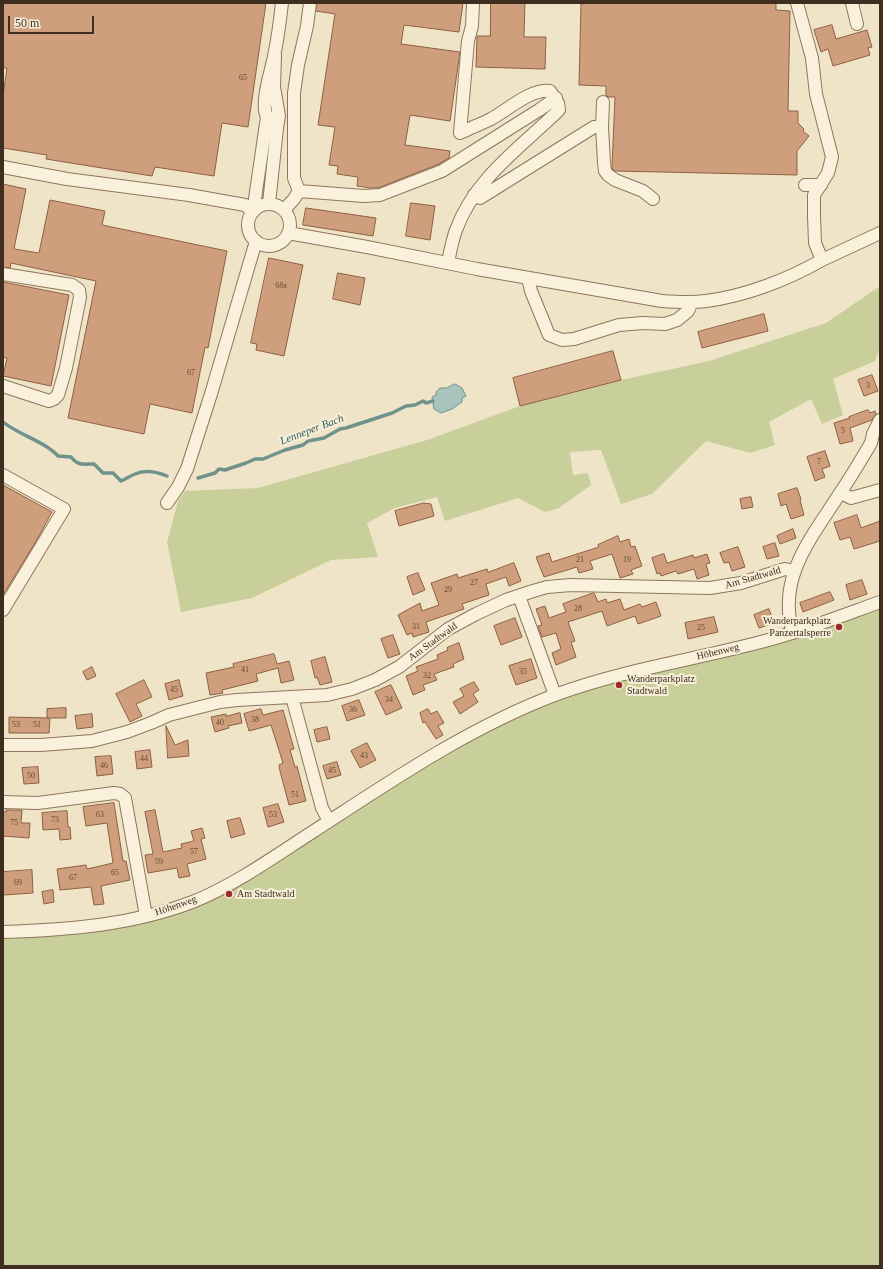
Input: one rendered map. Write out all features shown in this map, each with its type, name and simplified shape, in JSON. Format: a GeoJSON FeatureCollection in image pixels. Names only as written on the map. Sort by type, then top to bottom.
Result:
{"type":"FeatureCollection","features":[{"type":"Feature","properties":{"kind":"street"},"geometry":{"type":"LineString","coordinates":[[253,212],[260,206],[269,204],[280,206],[290,221],[288,233],[285,238],[274,245],[268,245],[256,241],[250,232],[249,227],[249,222],[253,212],[267,118],[265,107],[266,93],[275,55],[282,3]]}},
{"type":"Feature","properties":{"kind":"street"},"geometry":{"type":"LineString","coordinates":[[299,191],[294,178],[294,93],[310,3]]}},
{"type":"Feature","properties":{"kind":"street"},"geometry":{"type":"LineString","coordinates":[[448,263],[455,232],[474,195],[488,176],[503,161],[539,130],[559,110],[556,98],[550,91],[542,90],[529,96],[491,119],[460,133],[468,41],[472,26],[473,3]]}},
{"type":"Feature","properties":{"kind":"street"},"geometry":{"type":"LineString","coordinates":[[797,3],[812,58],[816,94],[822,112],[832,156],[828,173],[814,194],[815,243],[822,260]]}},
{"type":"Feature","properties":{"kind":"street"},"geometry":{"type":"LineString","coordinates":[[852,3],[858,24]]}},
{"type":"Feature","properties":{"kind":"street"},"geometry":{"type":"LineString","coordinates":[[269,204],[279,116],[274,87],[275,55]]}},
{"type":"Feature","properties":{"kind":"street"},"geometry":{"type":"LineString","coordinates":[[299,191],[364,196],[380,195],[442,170],[533,114],[556,98]]}},
{"type":"Feature","properties":{"kind":"street"},"geometry":{"type":"LineString","coordinates":[[603,102],[602,127],[605,171],[615,180],[643,191],[653,199]]}},
{"type":"Feature","properties":{"kind":"street"},"geometry":{"type":"LineString","coordinates":[[267,118],[276,119],[279,116]]}},
{"type":"Feature","properties":{"kind":"street"},"geometry":{"type":"LineString","coordinates":[[474,195],[480,198],[594,127],[602,127]]}},
{"type":"Feature","properties":{"kind":"street"},"geometry":{"type":"LineString","coordinates":[[3,167],[245,205],[253,212]]}},
{"type":"Feature","properties":{"kind":"street"},"geometry":{"type":"LineString","coordinates":[[805,185],[821,185]]}},
{"type":"Feature","properties":{"kind":"street"},"geometry":{"type":"LineString","coordinates":[[284,210],[299,191]]}},
{"type":"Feature","properties":{"kind":"street"},"geometry":{"type":"LineString","coordinates":[[288,233],[528,278],[662,301],[692,302],[735,295],[764,286],[804,270],[822,260],[880,234]]}},
{"type":"Feature","properties":{"kind":"street"},"geometry":{"type":"LineString","coordinates":[[167,504],[187,469],[211,394],[256,241]]}},
{"type":"Feature","properties":{"kind":"street"},"geometry":{"type":"LineString","coordinates":[[3,274],[72,286],[79,290],[80,297],[66,368],[58,395],[49,401],[3,386]]}},
{"type":"Feature","properties":{"kind":"street"},"geometry":{"type":"LineString","coordinates":[[528,278],[531,291],[549,335],[562,340],[574,339],[619,325],[644,323],[665,324],[677,320],[688,312],[692,302]]}},
{"type":"Feature","properties":{"kind":"street","name":"Am Stadtwald"},"geometry":{"type":"LineString","coordinates":[[793,632],[789,615],[789,604],[794,571],[803,551],[841,493],[871,443],[873,434],[880,420]]}},
{"type":"Feature","properties":{"kind":"street"},"geometry":{"type":"LineString","coordinates":[[3,475],[64,509],[3,610]]}},
{"type":"Feature","properties":{"kind":"street"},"geometry":{"type":"LineString","coordinates":[[841,493],[851,498],[880,490]]}},
{"type":"Feature","properties":{"kind":"street","name":"Am Stadtwald"},"geometry":{"type":"LineString","coordinates":[[3,744],[41,745],[92,741],[127,732],[169,715],[205,706],[237,700],[327,695],[339,692],[375,680],[399,667],[448,629],[491,606],[547,587],[571,584],[710,588],[741,583],[785,568],[794,571]]}},
{"type":"Feature","properties":{"kind":"street"},"geometry":{"type":"LineString","coordinates":[[519,596],[555,695]]}},
{"type":"Feature","properties":{"kind":"street","name":"Höhenweg"},"geometry":{"type":"LineString","coordinates":[[3,932],[88,927],[146,916],[181,906],[224,887],[254,870],[458,740],[555,695],[633,671],[772,639],[880,602]]}},
{"type":"Feature","properties":{"kind":"street"},"geometry":{"type":"LineString","coordinates":[[292,697],[322,808],[329,822]]}},
{"type":"Feature","properties":{"kind":"street"},"geometry":{"type":"LineString","coordinates":[[3,802],[38,803],[120,794],[125,798],[146,916]]}},
{"type":"Feature","properties":{"kind":"green space"},"geometry":{"type":"Polygon","coordinates":[[[880,286],[880,347],[875,361],[833,379],[843,415],[822,424],[811,399],[769,422],[775,445],[750,453],[706,441],[652,494],[621,504],[601,450],[570,452],[573,475],[588,473],[591,485],[559,508],[545,512],[518,498],[445,521],[437,497],[395,508],[367,523],[378,557],[331,560],[252,598],[181,612],[167,542],[178,501],[185,491],[258,488],[427,440],[520,406],[621,380],[709,361],[826,323],[880,286]]]}},
{"type":"Feature","properties":{"kind":"green space"},"geometry":{"type":"Polygon","coordinates":[[[880,602],[880,1266],[3,1266],[3,932],[36,931],[181,906],[508,716],[673,662],[880,602]]]}},
{"type":"Feature","properties":{"kind":"water"},"geometry":{"type":"Polygon","coordinates":[[[455,384],[462,388],[466,396],[462,398],[462,402],[452,409],[441,413],[434,409],[432,397],[436,395],[436,392],[440,388],[446,388],[455,384]]]}},
{"type":"Feature","properties":{"kind":"building"},"geometry":{"type":"Polygon","coordinates":[[[3,3],[266,3],[248,127],[222,123],[214,176],[155,167],[152,176],[46,159],[47,155],[3,148],[3,96],[7,68],[3,68],[3,3]]]}},
{"type":"Feature","properties":{"kind":"building"},"geometry":{"type":"Polygon","coordinates":[[[317,3],[463,3],[459,32],[404,25],[401,44],[460,52],[450,121],[410,115],[405,145],[450,151],[449,158],[439,164],[378,188],[357,186],[358,177],[337,174],[338,166],[329,165],[335,127],[318,125],[335,14],[316,11],[317,3]]]}},
{"type":"Feature","properties":{"kind":"building"},"geometry":{"type":"Polygon","coordinates":[[[491,3],[525,3],[524,37],[546,37],[545,69],[476,67],[477,36],[490,36],[491,3]]]}},
{"type":"Feature","properties":{"kind":"building"},"geometry":{"type":"Polygon","coordinates":[[[776,3],[776,10],[790,11],[788,111],[798,111],[798,123],[804,129],[803,131],[809,136],[797,151],[797,175],[613,170],[615,97],[608,97],[606,95],[606,86],[579,85],[581,4],[776,3]]]}},
{"type":"Feature","properties":{"kind":"building"},"geometry":{"type":"Polygon","coordinates":[[[832,25],[836,39],[867,30],[872,47],[868,48],[870,55],[833,66],[828,49],[821,52],[814,30],[832,25]]]}},
{"type":"Feature","properties":{"kind":"building"},"geometry":{"type":"Polygon","coordinates":[[[3,184],[26,189],[14,249],[39,253],[50,200],[105,211],[102,225],[227,251],[208,348],[205,347],[192,413],[150,404],[144,434],[68,418],[96,281],[11,263],[10,268],[3,267],[3,184]]]}},
{"type":"Feature","properties":{"kind":"building"},"geometry":{"type":"Polygon","coordinates":[[[411,203],[435,206],[430,240],[406,236],[411,203]]]}},
{"type":"Feature","properties":{"kind":"building"},"geometry":{"type":"Polygon","coordinates":[[[306,208],[376,218],[373,236],[303,225],[306,208]]]}},
{"type":"Feature","properties":{"kind":"building"},"geometry":{"type":"Polygon","coordinates":[[[269,258],[303,265],[284,356],[256,350],[257,344],[251,343],[269,258]]]}},
{"type":"Feature","properties":{"kind":"building"},"geometry":{"type":"Polygon","coordinates":[[[338,273],[365,278],[360,305],[333,299],[338,273]]]}},
{"type":"Feature","properties":{"kind":"building"},"geometry":{"type":"Polygon","coordinates":[[[3,282],[69,295],[51,386],[3,376],[7,358],[3,357],[3,282]]]}},
{"type":"Feature","properties":{"kind":"building"},"geometry":{"type":"Polygon","coordinates":[[[764,314],[768,331],[702,348],[698,332],[764,314]]]}},
{"type":"Feature","properties":{"kind":"building"},"geometry":{"type":"Polygon","coordinates":[[[613,351],[621,380],[520,406],[513,378],[613,351]]]}},
{"type":"Feature","properties":{"kind":"building"},"geometry":{"type":"Polygon","coordinates":[[[872,375],[878,391],[864,396],[858,380],[872,375]]]}},
{"type":"Feature","properties":{"kind":"building"},"geometry":{"type":"Polygon","coordinates":[[[868,410],[870,413],[875,411],[876,414],[872,420],[850,428],[853,441],[840,444],[834,423],[868,410]]]}},
{"type":"Feature","properties":{"kind":"building"},"geometry":{"type":"Polygon","coordinates":[[[825,451],[830,466],[822,469],[825,477],[815,481],[807,457],[825,451]]]}},
{"type":"Feature","properties":{"kind":"building"},"geometry":{"type":"Polygon","coordinates":[[[3,485],[52,512],[3,595],[3,485]]]}},
{"type":"Feature","properties":{"kind":"building"},"geometry":{"type":"Polygon","coordinates":[[[797,488],[804,515],[791,519],[786,504],[781,506],[778,494],[797,488]]]}},
{"type":"Feature","properties":{"kind":"building"},"geometry":{"type":"Polygon","coordinates":[[[751,497],[753,507],[742,509],[740,499],[751,497]]]}},
{"type":"Feature","properties":{"kind":"building"},"geometry":{"type":"Polygon","coordinates":[[[424,503],[431,504],[434,516],[399,526],[395,511],[424,503]]]}},
{"type":"Feature","properties":{"kind":"building"},"geometry":{"type":"Polygon","coordinates":[[[857,515],[861,528],[880,521],[880,541],[854,549],[850,537],[840,540],[834,523],[857,515]]]}},
{"type":"Feature","properties":{"kind":"building"},"geometry":{"type":"Polygon","coordinates":[[[793,529],[796,538],[780,544],[777,536],[793,529]]]}},
{"type":"Feature","properties":{"kind":"building"},"geometry":{"type":"Polygon","coordinates":[[[618,536],[620,542],[629,539],[631,547],[635,546],[642,566],[631,570],[633,574],[620,578],[612,554],[590,561],[593,569],[579,573],[577,567],[544,577],[536,557],[549,553],[552,562],[599,547],[598,545],[618,536]]]}},
{"type":"Feature","properties":{"kind":"building"},"geometry":{"type":"Polygon","coordinates":[[[775,543],[779,556],[767,559],[763,547],[775,543]]]}},
{"type":"Feature","properties":{"kind":"building"},"geometry":{"type":"Polygon","coordinates":[[[738,547],[745,567],[732,571],[729,562],[724,563],[720,553],[738,547]]]}},
{"type":"Feature","properties":{"kind":"building"},"geometry":{"type":"Polygon","coordinates":[[[664,554],[667,563],[693,555],[694,558],[707,554],[710,563],[706,564],[709,575],[697,579],[694,569],[678,574],[676,571],[661,576],[660,573],[657,574],[652,558],[664,554]]]}},
{"type":"Feature","properties":{"kind":"building"},"geometry":{"type":"Polygon","coordinates":[[[514,563],[521,581],[509,586],[506,577],[486,584],[489,595],[462,604],[464,609],[426,622],[429,632],[413,637],[412,633],[407,635],[398,615],[420,603],[422,611],[439,605],[431,583],[457,574],[458,578],[487,569],[488,572],[514,563]]]}},
{"type":"Feature","properties":{"kind":"building"},"geometry":{"type":"Polygon","coordinates":[[[418,573],[425,590],[413,595],[407,577],[418,573]]]}},
{"type":"Feature","properties":{"kind":"building"},"geometry":{"type":"Polygon","coordinates":[[[862,580],[867,594],[850,600],[846,585],[862,580]]]}},
{"type":"Feature","properties":{"kind":"building"},"geometry":{"type":"Polygon","coordinates":[[[830,592],[834,600],[803,612],[800,603],[830,592]]]}},
{"type":"Feature","properties":{"kind":"building"},"geometry":{"type":"Polygon","coordinates":[[[594,593],[598,602],[606,599],[607,603],[620,599],[624,610],[640,604],[642,607],[656,602],[661,616],[638,624],[635,616],[607,626],[602,611],[568,622],[575,641],[571,642],[576,657],[556,665],[552,653],[561,649],[556,633],[542,637],[538,626],[542,625],[536,609],[545,606],[549,618],[566,612],[563,604],[594,593]]]}},
{"type":"Feature","properties":{"kind":"building"},"geometry":{"type":"Polygon","coordinates":[[[769,609],[774,623],[759,628],[754,615],[769,609]]]}},
{"type":"Feature","properties":{"kind":"building"},"geometry":{"type":"Polygon","coordinates":[[[714,617],[718,632],[688,639],[685,623],[714,617]]]}},
{"type":"Feature","properties":{"kind":"building"},"geometry":{"type":"Polygon","coordinates":[[[515,618],[522,637],[501,645],[494,626],[515,618]]]}},
{"type":"Feature","properties":{"kind":"building"},"geometry":{"type":"Polygon","coordinates":[[[393,635],[400,654],[388,658],[381,639],[393,635]]]}},
{"type":"Feature","properties":{"kind":"building"},"geometry":{"type":"Polygon","coordinates":[[[459,643],[464,659],[453,664],[454,667],[434,674],[437,680],[423,685],[425,690],[413,695],[406,676],[418,671],[416,667],[438,659],[437,655],[448,650],[447,648],[459,643]]]}},
{"type":"Feature","properties":{"kind":"building"},"geometry":{"type":"Polygon","coordinates":[[[274,654],[277,664],[289,661],[294,680],[281,683],[278,668],[256,674],[258,681],[222,690],[223,693],[210,695],[206,673],[234,667],[233,664],[274,654]]]}},
{"type":"Feature","properties":{"kind":"building"},"geometry":{"type":"Polygon","coordinates":[[[325,657],[332,682],[320,685],[317,677],[315,678],[311,661],[325,657]]]}},
{"type":"Feature","properties":{"kind":"building"},"geometry":{"type":"Polygon","coordinates":[[[531,659],[537,678],[516,685],[509,666],[531,659]]]}},
{"type":"Feature","properties":{"kind":"building"},"geometry":{"type":"Polygon","coordinates":[[[92,667],[96,676],[87,680],[83,672],[92,667]]]}},
{"type":"Feature","properties":{"kind":"building"},"geometry":{"type":"Polygon","coordinates":[[[144,680],[152,697],[136,704],[142,716],[130,722],[116,694],[144,680]]]}},
{"type":"Feature","properties":{"kind":"building"},"geometry":{"type":"Polygon","coordinates":[[[179,680],[183,696],[169,700],[165,684],[179,680]]]}},
{"type":"Feature","properties":{"kind":"building"},"geometry":{"type":"Polygon","coordinates":[[[474,682],[479,690],[473,694],[478,702],[460,714],[453,702],[464,696],[460,689],[474,682]]]}},
{"type":"Feature","properties":{"kind":"building"},"geometry":{"type":"Polygon","coordinates":[[[391,685],[402,708],[386,715],[375,692],[391,685]]]}},
{"type":"Feature","properties":{"kind":"building"},"geometry":{"type":"Polygon","coordinates":[[[359,700],[365,715],[347,721],[342,706],[359,700]]]}},
{"type":"Feature","properties":{"kind":"building"},"geometry":{"type":"Polygon","coordinates":[[[66,708],[66,718],[50,718],[49,733],[9,733],[9,717],[47,718],[47,709],[66,708]]]}},
{"type":"Feature","properties":{"kind":"building"},"geometry":{"type":"Polygon","coordinates":[[[261,709],[263,715],[283,710],[294,749],[290,750],[295,767],[297,766],[306,801],[289,805],[279,765],[283,763],[271,725],[249,731],[244,714],[261,709]]]}},
{"type":"Feature","properties":{"kind":"building"},"geometry":{"type":"Polygon","coordinates":[[[428,709],[431,714],[437,711],[444,723],[438,726],[443,735],[436,739],[425,722],[423,723],[420,713],[428,709]]]}},
{"type":"Feature","properties":{"kind":"building"},"geometry":{"type":"Polygon","coordinates":[[[240,713],[242,723],[228,726],[229,728],[215,732],[211,717],[240,713]]]}},
{"type":"Feature","properties":{"kind":"building"},"geometry":{"type":"Polygon","coordinates":[[[92,714],[93,727],[77,729],[75,716],[92,714]]]}},
{"type":"Feature","properties":{"kind":"building"},"geometry":{"type":"Polygon","coordinates":[[[166,726],[175,745],[188,740],[189,756],[168,758],[166,726]]]}},
{"type":"Feature","properties":{"kind":"building"},"geometry":{"type":"Polygon","coordinates":[[[327,727],[330,739],[317,742],[314,730],[327,727]]]}},
{"type":"Feature","properties":{"kind":"building"},"geometry":{"type":"Polygon","coordinates":[[[367,743],[376,760],[360,768],[351,751],[367,743]]]}},
{"type":"Feature","properties":{"kind":"building"},"geometry":{"type":"Polygon","coordinates":[[[150,750],[152,767],[137,769],[135,752],[150,750]]]}},
{"type":"Feature","properties":{"kind":"building"},"geometry":{"type":"Polygon","coordinates":[[[111,756],[113,774],[97,776],[95,757],[111,756]]]}},
{"type":"Feature","properties":{"kind":"building"},"geometry":{"type":"Polygon","coordinates":[[[337,762],[341,775],[327,779],[323,766],[337,762]]]}},
{"type":"Feature","properties":{"kind":"building"},"geometry":{"type":"Polygon","coordinates":[[[38,767],[39,783],[24,784],[22,768],[38,767]]]}},
{"type":"Feature","properties":{"kind":"building"},"geometry":{"type":"Polygon","coordinates":[[[114,803],[123,861],[126,861],[130,880],[101,886],[104,904],[94,905],[91,887],[60,890],[57,869],[86,865],[87,869],[113,863],[107,823],[86,826],[83,807],[114,803]]]}},
{"type":"Feature","properties":{"kind":"building"},"geometry":{"type":"Polygon","coordinates":[[[278,804],[284,822],[268,827],[263,808],[278,804]]]}},
{"type":"Feature","properties":{"kind":"building"},"geometry":{"type":"Polygon","coordinates":[[[6,810],[22,810],[21,823],[30,823],[29,838],[3,836],[3,812],[6,812],[6,810]]]}},
{"type":"Feature","properties":{"kind":"building"},"geometry":{"type":"Polygon","coordinates":[[[155,810],[163,852],[182,848],[181,844],[194,841],[191,831],[202,828],[205,838],[201,839],[206,859],[187,864],[190,876],[179,878],[177,868],[148,873],[145,855],[153,854],[145,812],[155,810]]]}},
{"type":"Feature","properties":{"kind":"building"},"geometry":{"type":"Polygon","coordinates":[[[67,811],[68,827],[70,827],[71,839],[60,840],[59,829],[43,830],[42,813],[67,811]]]}},
{"type":"Feature","properties":{"kind":"building"},"geometry":{"type":"Polygon","coordinates":[[[240,818],[245,834],[231,838],[227,821],[240,818]]]}},
{"type":"Feature","properties":{"kind":"building"},"geometry":{"type":"Polygon","coordinates":[[[32,870],[33,893],[3,895],[3,872],[32,870]]]}},
{"type":"Feature","properties":{"kind":"building"},"geometry":{"type":"Polygon","coordinates":[[[53,890],[54,902],[44,904],[42,892],[53,890]]]}},
{"type":"Feature","properties":{"kind":"waterway","name":"Lenneper Bach"},"geometry":{"type":"LineString","coordinates":[[198,478],[215,473],[219,469],[225,470],[255,459],[263,459],[285,450],[303,445],[308,441],[324,438],[340,429],[392,413],[406,406],[415,405],[423,401],[426,403],[433,401]]}},
{"type":"Feature","properties":{"kind":"waterway","name":"Lenneper Bach"},"geometry":{"type":"LineString","coordinates":[[3,422],[9,427],[47,447],[58,456],[71,457],[76,462],[81,464],[94,464],[103,473],[113,473],[121,481],[139,472],[147,471],[167,476]]}},
{"type":"Feature","properties":{"kind":"place","name":"Wanderparkplatz Panzertalsperre"},"geometry":{"type":"Point","coordinates":[839,627]}},
{"type":"Feature","properties":{"kind":"place","name":"Wanderparkplatz Stadtwald"},"geometry":{"type":"Point","coordinates":[619,685]}},
{"type":"Feature","properties":{"kind":"place","name":"Am Stadtwald"},"geometry":{"type":"Point","coordinates":[229,894]}}]}
